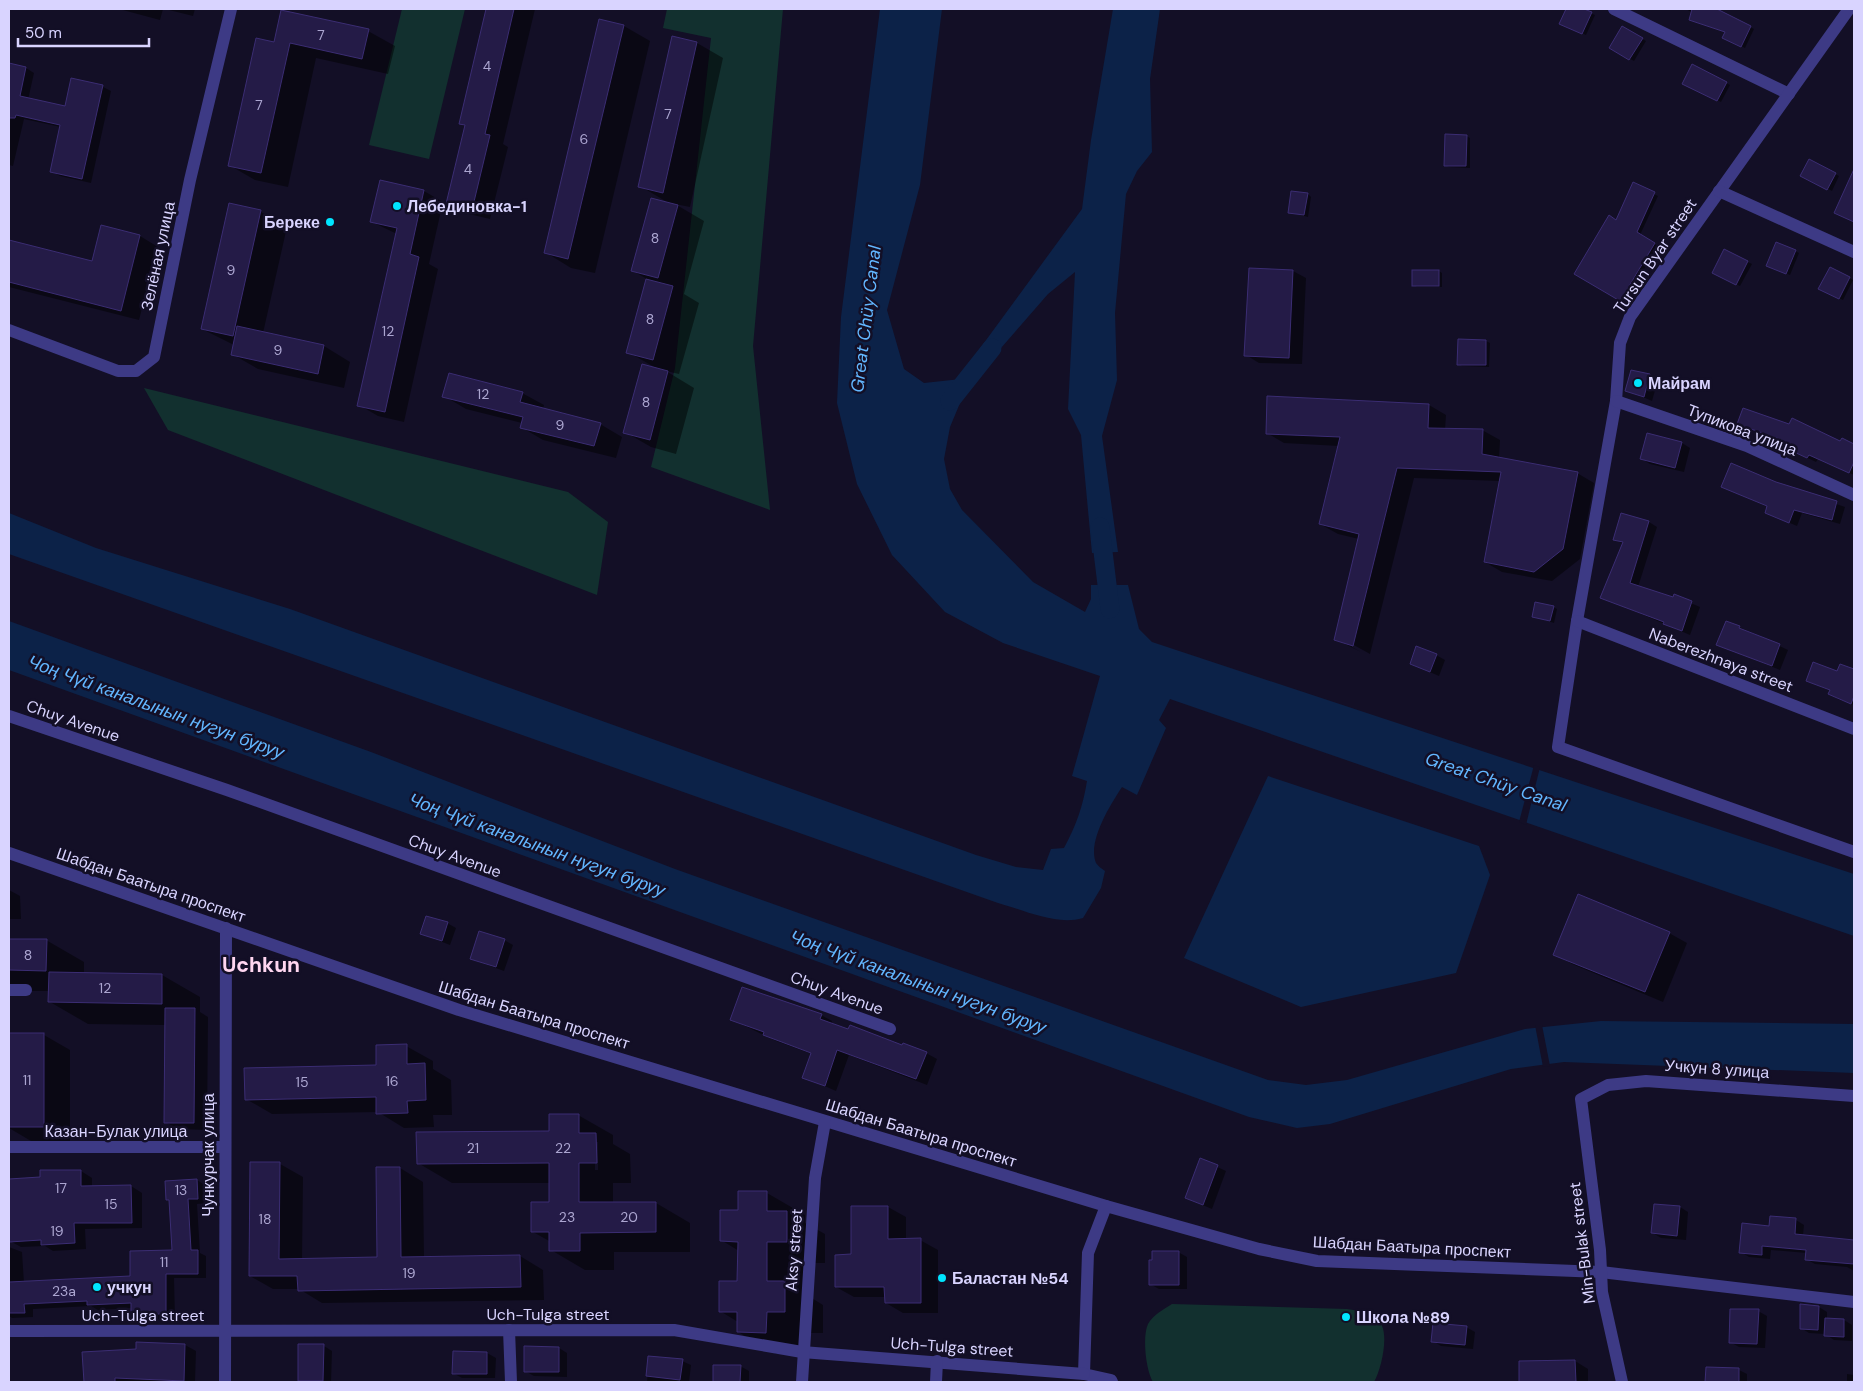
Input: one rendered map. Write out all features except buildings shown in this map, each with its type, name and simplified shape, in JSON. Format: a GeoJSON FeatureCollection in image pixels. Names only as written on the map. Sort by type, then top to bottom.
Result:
{"type":"FeatureCollection","features":[{"type":"Feature","properties":{"kind":"street","name":"Зелёная улица"},"geometry":{"type":"LineString","coordinates":[[9,330],[118,370],[136,371],[154,356],[190,180],[230,9]]}},
{"type":"Feature","properties":{"kind":"street"},"geometry":{"type":"LineString","coordinates":[[1614,9],[1789,94]]}},
{"type":"Feature","properties":{"kind":"street","name":"Tursun Byar street"},"geometry":{"type":"LineString","coordinates":[[1848,9],[1630,317],[1620,343],[1616,400],[1577,621],[1558,747],[1854,852]]}},
{"type":"Feature","properties":{"kind":"street"},"geometry":{"type":"LineString","coordinates":[[1719,191],[1854,252]]}},
{"type":"Feature","properties":{"kind":"street","name":"Тупикова улица"},"geometry":{"type":"LineString","coordinates":[[1616,400],[1746,446],[1854,495]]}},
{"type":"Feature","properties":{"kind":"street","name":"Naberezhnaya street"},"geometry":{"type":"LineString","coordinates":[[1577,621],[1854,729]]}},
{"type":"Feature","properties":{"kind":"street","name":"Chuy Avenue"},"geometry":{"type":"LineString","coordinates":[[9,716],[227,790],[890,1029]]}},
{"type":"Feature","properties":{"kind":"street","name":"Шабдан Баатыра проспект"},"geometry":{"type":"LineString","coordinates":[[9,853],[459,1010],[825,1122],[1226,1240],[1317,1261],[1601,1272],[1854,1302]]}},
{"type":"Feature","properties":{"kind":"street","name":"Чункурчак улица"},"geometry":{"type":"LineString","coordinates":[[225,1382],[224,1147],[226,928]]}},
{"type":"Feature","properties":{"kind":"street"},"geometry":{"type":"LineString","coordinates":[[9,990],[26,990]]}},
{"type":"Feature","properties":{"kind":"street","name":"Учкун 8 улица"},"geometry":{"type":"LineString","coordinates":[[1580,1099],[1608,1085],[1646,1080],[1854,1096]]}},
{"type":"Feature","properties":{"kind":"street","name":"Min-Bulak street"},"geometry":{"type":"LineString","coordinates":[[1580,1099],[1602,1292],[1622,1382]]}},
{"type":"Feature","properties":{"kind":"street","name":"Aksy street"},"geometry":{"type":"LineString","coordinates":[[802,1382],[802,1352],[815,1178],[825,1122]]}},
{"type":"Feature","properties":{"kind":"street","name":"Казан-Булак улица"},"geometry":{"type":"LineString","coordinates":[[9,1147],[224,1147]]}},
{"type":"Feature","properties":{"kind":"street"},"geometry":{"type":"LineString","coordinates":[[1084,1374],[1088,1254],[1106,1206]]}},
{"type":"Feature","properties":{"kind":"street"},"geometry":{"type":"LineString","coordinates":[[509,1330],[511,1382]]}},
{"type":"Feature","properties":{"kind":"street","name":"Uch-Tulga street"},"geometry":{"type":"LineString","coordinates":[[9,1331],[674,1330],[802,1352],[937,1361],[1084,1374],[1111,1380],[1112,1382]]}},
{"type":"Feature","properties":{"kind":"street"},"geometry":{"type":"LineString","coordinates":[[936,1382],[937,1361]]}},
{"type":"Feature","properties":{"kind":"green space"},"geometry":{"type":"Polygon","coordinates":[[[402,9],[465,9],[429,159],[369,145],[402,9]]]}},
{"type":"Feature","properties":{"kind":"green space"},"geometry":{"type":"Polygon","coordinates":[[[667,9],[783,9],[753,346],[770,510],[651,467],[675,368],[711,38],[663,28],[667,9]]]}},
{"type":"Feature","properties":{"kind":"green space"},"geometry":{"type":"Polygon","coordinates":[[[144,388],[568,492],[608,522],[597,595],[168,430],[144,388]]]}},
{"type":"Feature","properties":{"kind":"green space"},"geometry":{"type":"Polygon","coordinates":[[[1172,1304],[1347,1309],[1372,1313],[1381,1324],[1384,1332],[1383,1354],[1379,1370],[1374,1382],[1153,1382],[1148,1370],[1146,1330],[1148,1324],[1159,1312],[1172,1304]]]}},
{"type":"Feature","properties":{"kind":"water"},"geometry":{"type":"Polygon","coordinates":[[[880,9],[942,9],[920,185],[887,310],[904,369],[924,383],[961,379],[968,384],[950,427],[944,459],[950,489],[962,510],[1033,582],[1085,612],[1091,599],[1091,585],[1128,585],[1139,629],[1152,642],[1854,874],[1854,936],[1170,699],[1159,720],[1166,728],[1137,795],[1122,787],[1097,834],[1094,854],[1096,863],[1105,871],[1101,888],[1083,918],[1073,920],[1051,919],[998,903],[9,554],[9,513],[96,548],[290,609],[976,855],[1016,867],[1043,870],[1051,849],[1064,848],[1081,807],[1087,781],[1072,776],[1100,676],[1003,643],[945,612],[892,555],[857,484],[837,403],[841,317],[880,9]]]}},
{"type":"Feature","properties":{"kind":"water"},"geometry":{"type":"Polygon","coordinates":[[[1113,9],[1160,9],[1150,79],[1152,152],[1137,171],[1126,194],[1115,313],[1117,380],[1102,436],[1118,552],[1092,553],[1081,435],[1068,409],[1075,272],[1048,294],[981,371],[970,362],[1082,209],[1091,140],[1113,9]]]}},
{"type":"Feature","properties":{"kind":"water","name":"Чоң Чүй каналынын нугун буруу"},"geometry":{"type":"Polygon","coordinates":[[[9,621],[371,752],[675,869],[1268,1080],[1306,1085],[1347,1080],[1525,1029],[1601,1021],[1854,1024],[1854,1073],[1564,1062],[1511,1069],[1330,1124],[1297,1128],[1249,1117],[9,670],[9,621]]]}},
{"type":"Feature","properties":{"kind":"water"},"geometry":{"type":"Polygon","coordinates":[[[1268,776],[1479,846],[1490,875],[1456,973],[1301,1007],[1184,958],[1268,776]]]}},
{"type":"Feature","properties":{"kind":"pier"},"geometry":{"type":"Polygon","coordinates":[[[1534,765],[1540,767],[1526,825],[1519,822],[1534,765]]]}},
{"type":"Feature","properties":{"kind":"pier"},"geometry":{"type":"Polygon","coordinates":[[[1535,1025],[1542,1025],[1550,1066],[1543,1067],[1535,1025]]]}},
{"type":"Feature","properties":{"kind":"waterway"},"geometry":{"type":"LineString","coordinates":[[950,401],[992,348]]}},
{"type":"Feature","properties":{"kind":"waterway","name":"Great Chüy Canal"},"geometry":{"type":"LineString","coordinates":[[1100,527],[1110,609]]}},
{"type":"Feature","properties":{"kind":"place","name":"Лебединовка-1"},"geometry":{"type":"Point","coordinates":[397,206]}},
{"type":"Feature","properties":{"kind":"place","name":"Береке"},"geometry":{"type":"Point","coordinates":[330,222]}},
{"type":"Feature","properties":{"kind":"place","name":"Майрам"},"geometry":{"type":"Point","coordinates":[1638,383]}},
{"type":"Feature","properties":{"kind":"place","name":"Баластан №54"},"geometry":{"type":"Point","coordinates":[942,1278]}},
{"type":"Feature","properties":{"kind":"place","name":"учкун"},"geometry":{"type":"Point","coordinates":[97,1287]}},
{"type":"Feature","properties":{"kind":"place","name":"Школа №89"},"geometry":{"type":"Point","coordinates":[1346,1317]}},
{"type":"Feature","properties":{"kind":"district","name":"Uchkun"},"geometry":{"type":"Point","coordinates":[261,965]}}]}
